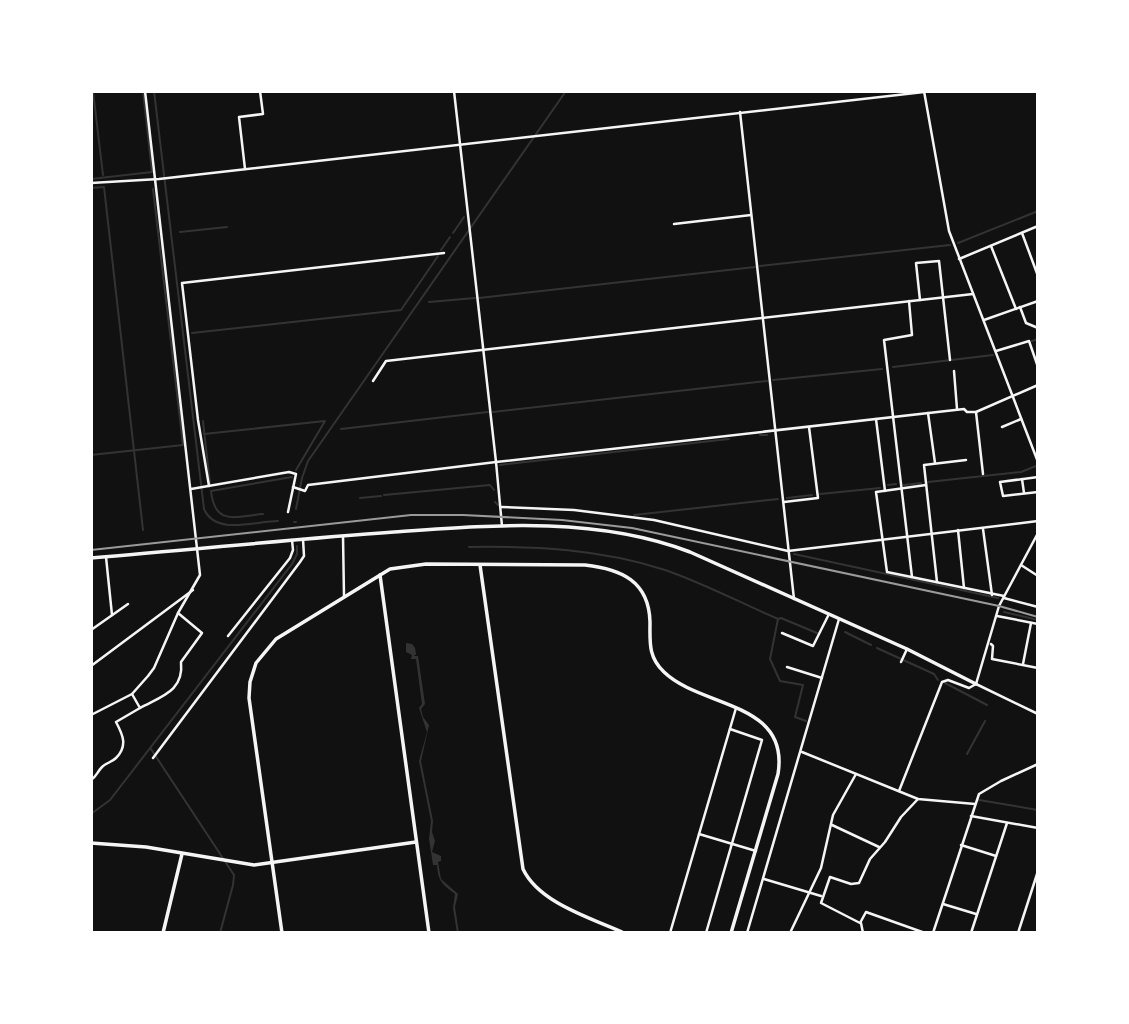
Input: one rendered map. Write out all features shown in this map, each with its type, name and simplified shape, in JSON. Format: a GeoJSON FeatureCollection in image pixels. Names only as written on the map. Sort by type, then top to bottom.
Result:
{"type":"FeatureCollection","features":[{"type":"Feature","properties":{"kind":"street"},"geometry":{"type":"LineString","coordinates":[[91,715],[132,694],[154,668],[178,613],[200,575],[145,91]]}},
{"type":"Feature","properties":{"kind":"street"},"geometry":{"type":"LineString","coordinates":[[245,169],[239,117],[262,114],[260,91]]}},
{"type":"Feature","properties":{"kind":"street"},"geometry":{"type":"LineString","coordinates":[[454,91],[502,526]]}},
{"type":"Feature","properties":{"kind":"street"},"geometry":{"type":"LineString","coordinates":[[91,183],[170,178],[924,92],[946,221],[1038,462]]}},
{"type":"Feature","properties":{"kind":"street"},"geometry":{"type":"LineString","coordinates":[[740,112],[794,598]]}},
{"type":"Feature","properties":{"kind":"street"},"geometry":{"type":"LineString","coordinates":[[674,224],[751,215]]}},
{"type":"Feature","properties":{"kind":"street"},"geometry":{"type":"LineString","coordinates":[[959,259],[1038,226]]}},
{"type":"Feature","properties":{"kind":"street"},"geometry":{"type":"LineString","coordinates":[[1022,233],[1038,276]]}},
{"type":"Feature","properties":{"kind":"street"},"geometry":{"type":"LineString","coordinates":[[991,246],[1026,323],[1038,328]]}},
{"type":"Feature","properties":{"kind":"street"},"geometry":{"type":"LineString","coordinates":[[207,487],[183,283],[444,253]]}},
{"type":"Feature","properties":{"kind":"street"},"geometry":{"type":"LineString","coordinates":[[920,300],[916,263],[939,261],[950,360]]}},
{"type":"Feature","properties":{"kind":"street"},"geometry":{"type":"LineString","coordinates":[[373,381],[386,362],[973,294]]}},
{"type":"Feature","properties":{"kind":"street"},"geometry":{"type":"LineString","coordinates":[[909,301],[912,335],[884,340],[912,577]]}},
{"type":"Feature","properties":{"kind":"street"},"geometry":{"type":"LineString","coordinates":[[984,320],[1038,301]]}},
{"type":"Feature","properties":{"kind":"street"},"geometry":{"type":"LineString","coordinates":[[996,351],[1029,341],[1038,368]]}},
{"type":"Feature","properties":{"kind":"street"},"geometry":{"type":"LineString","coordinates":[[954,371],[957,410]]}},
{"type":"Feature","properties":{"kind":"street"},"geometry":{"type":"LineString","coordinates":[[294,488],[304,491],[308,485],[809,426],[957,410],[976,412],[1038,385]]}},
{"type":"Feature","properties":{"kind":"street"},"geometry":{"type":"LineString","coordinates":[[976,412],[983,474]]}},
{"type":"Feature","properties":{"kind":"street"},"geometry":{"type":"LineString","coordinates":[[928,413],[935,463]]}},
{"type":"Feature","properties":{"kind":"street"},"geometry":{"type":"LineString","coordinates":[[876,419],[885,491]]}},
{"type":"Feature","properties":{"kind":"street"},"geometry":{"type":"LineString","coordinates":[[1002,427],[1021,419]]}},
{"type":"Feature","properties":{"kind":"street"},"geometry":{"type":"LineString","coordinates":[[784,502],[818,498],[809,426]]}},
{"type":"Feature","properties":{"kind":"street"},"geometry":{"type":"LineString","coordinates":[[937,582],[924,465],[966,460]]}},
{"type":"Feature","properties":{"kind":"street"},"geometry":{"type":"LineString","coordinates":[[191,489],[289,472],[296,474],[288,512]]}},
{"type":"Feature","properties":{"kind":"street"},"geometry":{"type":"LineString","coordinates":[[1038,477],[1000,482],[1003,496],[1038,492]]}},
{"type":"Feature","properties":{"kind":"street"},"geometry":{"type":"LineString","coordinates":[[1022,479],[1024,494]]}},
{"type":"Feature","properties":{"kind":"street"},"geometry":{"type":"LineString","coordinates":[[926,485],[877,492],[887,572],[1038,607]]}},
{"type":"Feature","properties":{"kind":"street"},"geometry":{"type":"LineString","coordinates":[[501,507],[574,510],[654,520],[789,551],[1038,521]]}},
{"type":"Feature","properties":{"kind":"street"},"geometry":{"type":"LineString","coordinates":[[91,558],[303,539],[502,526],[575,528],[656,541],[690,552],[907,649],[1038,714]]}},
{"type":"Feature","properties":{"kind":"street"},"geometry":{"type":"LineString","coordinates":[[983,527],[992,595]]}},
{"type":"Feature","properties":{"kind":"street"},"geometry":{"type":"LineString","coordinates":[[958,530],[964,588]]}},
{"type":"Feature","properties":{"kind":"street"},"geometry":{"type":"LineString","coordinates":[[899,791],[942,682],[948,680],[969,688],[976,684],[1004,597],[1038,533]]}},
{"type":"Feature","properties":{"kind":"street"},"geometry":{"type":"LineString","coordinates":[[343,536],[344,596]]}},
{"type":"Feature","properties":{"kind":"street"},"geometry":{"type":"LineString","coordinates":[[153,758],[300,562],[304,556],[303,539]]}},
{"type":"Feature","properties":{"kind":"street"},"geometry":{"type":"LineString","coordinates":[[228,636],[290,558],[293,540]]}},
{"type":"Feature","properties":{"kind":"street"},"geometry":{"type":"LineString","coordinates":[[106,557],[112,615]]}},
{"type":"Feature","properties":{"kind":"street"},"geometry":{"type":"LineString","coordinates":[[282,933],[249,698],[250,682],[261,656],[276,639],[380,575],[397,568],[426,564],[585,565],[616,570],[638,587],[648,605],[649,641],[657,666],[675,681],[754,716],[766,726],[779,751],[778,774],[732,933]]}},
{"type":"Feature","properties":{"kind":"street"},"geometry":{"type":"LineString","coordinates":[[480,565],[523,869],[531,884],[544,896],[624,933]]}},
{"type":"Feature","properties":{"kind":"street"},"geometry":{"type":"LineString","coordinates":[[1021,565],[1038,576]]}},
{"type":"Feature","properties":{"kind":"street"},"geometry":{"type":"LineString","coordinates":[[1032,572],[1038,568]]}},
{"type":"Feature","properties":{"kind":"street"},"geometry":{"type":"LineString","coordinates":[[380,575],[429,933]]}},
{"type":"Feature","properties":{"kind":"street"},"geometry":{"type":"LineString","coordinates":[[91,666],[193,590]]}},
{"type":"Feature","properties":{"kind":"street"},"geometry":{"type":"LineString","coordinates":[[91,630],[128,604]]}},
{"type":"Feature","properties":{"kind":"street"},"geometry":{"type":"LineString","coordinates":[[91,779],[100,768],[116,758],[124,745],[125,740],[116,722],[179,684],[183,676],[181,662],[202,633],[178,613]]}},
{"type":"Feature","properties":{"kind":"street"},"geometry":{"type":"LineString","coordinates":[[782,633],[813,646],[829,614]]}},
{"type":"Feature","properties":{"kind":"street"},"geometry":{"type":"LineString","coordinates":[[998,616],[1038,624]]}},
{"type":"Feature","properties":{"kind":"street"},"geometry":{"type":"LineString","coordinates":[[747,933],[839,619]]}},
{"type":"Feature","properties":{"kind":"street"},"geometry":{"type":"LineString","coordinates":[[1022,665],[1031,622]]}},
{"type":"Feature","properties":{"kind":"street"},"geometry":{"type":"LineString","coordinates":[[989,643],[993,646],[992,659],[1038,668]]}},
{"type":"Feature","properties":{"kind":"street"},"geometry":{"type":"LineString","coordinates":[[902,660],[907,649]]}},
{"type":"Feature","properties":{"kind":"street"},"geometry":{"type":"LineString","coordinates":[[787,667],[822,678]]}},
{"type":"Feature","properties":{"kind":"street"},"geometry":{"type":"LineString","coordinates":[[132,694],[140,708]]}},
{"type":"Feature","properties":{"kind":"street"},"geometry":{"type":"LineString","coordinates":[[670,933],[736,708]]}},
{"type":"Feature","properties":{"kind":"street"},"geometry":{"type":"LineString","coordinates":[[706,933],[762,740],[730,729]]}},
{"type":"Feature","properties":{"kind":"street"},"geometry":{"type":"LineString","coordinates":[[801,751],[918,799],[975,804]]}},
{"type":"Feature","properties":{"kind":"street"},"geometry":{"type":"LineString","coordinates":[[933,933],[975,804],[982,791],[1038,764]]}},
{"type":"Feature","properties":{"kind":"street"},"geometry":{"type":"LineString","coordinates":[[790,933],[821,868],[831,825],[843,794],[856,774]]}},
{"type":"Feature","properties":{"kind":"street"},"geometry":{"type":"LineString","coordinates":[[863,933],[864,929],[860,923],[821,903],[830,877],[851,884],[859,883],[870,859],[918,799]]}},
{"type":"Feature","properties":{"kind":"street"},"geometry":{"type":"LineString","coordinates":[[971,816],[1038,828]]}},
{"type":"Feature","properties":{"kind":"street"},"geometry":{"type":"LineString","coordinates":[[971,933],[1007,823]]}},
{"type":"Feature","properties":{"kind":"street"},"geometry":{"type":"LineString","coordinates":[[831,825],[879,848]]}},
{"type":"Feature","properties":{"kind":"street"},"geometry":{"type":"LineString","coordinates":[[699,834],[756,851]]}},
{"type":"Feature","properties":{"kind":"street"},"geometry":{"type":"LineString","coordinates":[[91,843],[145,847],[254,865],[416,842]]}},
{"type":"Feature","properties":{"kind":"street"},"geometry":{"type":"LineString","coordinates":[[961,845],[996,856]]}},
{"type":"Feature","properties":{"kind":"street"},"geometry":{"type":"LineString","coordinates":[[163,933],[183,854]]}},
{"type":"Feature","properties":{"kind":"street"},"geometry":{"type":"LineString","coordinates":[[1018,933],[1038,870]]}},
{"type":"Feature","properties":{"kind":"street"},"geometry":{"type":"LineString","coordinates":[[764,878],[822,897]]}},
{"type":"Feature","properties":{"kind":"street"},"geometry":{"type":"LineString","coordinates":[[943,904],[977,915]]}},
{"type":"Feature","properties":{"kind":"street"},"geometry":{"type":"LineString","coordinates":[[860,923],[866,912],[925,933]]}},
{"type":"Feature","properties":{"kind":"shaded area"},"geometry":{"type":"Polygon","coordinates":[[[406,643],[412,644],[416,654],[414,656],[418,656],[425,704],[421,709],[429,725],[421,761],[433,821],[435,841],[432,852],[441,856],[441,861],[438,862],[441,879],[458,894],[455,907],[459,933],[453,908],[455,894],[442,882],[438,875],[437,865],[433,865],[429,839],[431,821],[419,761],[427,732],[419,708],[422,704],[416,659],[411,659],[412,655],[406,652],[406,643]]]}},
{"type":"Feature","properties":{"kind":"waterway"},"geometry":{"type":"LineString","coordinates":[[93,91],[103,175]]}},
{"type":"Feature","properties":{"kind":"waterway"},"geometry":{"type":"LineString","coordinates":[[91,179],[152,172],[143,91]]}},
{"type":"Feature","properties":{"kind":"waterway"},"geometry":{"type":"LineString","coordinates":[[154,91],[204,509],[217,522],[227,525],[278,521]]}},
{"type":"Feature","properties":{"kind":"waterway"},"geometry":{"type":"LineString","coordinates":[[296,509],[308,461],[566,91]]}},
{"type":"Feature","properties":{"kind":"waterway"},"geometry":{"type":"LineString","coordinates":[[91,188],[104,187],[143,530]]}},
{"type":"Feature","properties":{"kind":"waterway"},"geometry":{"type":"LineString","coordinates":[[91,455],[183,445],[153,189]]}},
{"type":"Feature","properties":{"kind":"waterway"},"geometry":{"type":"LineString","coordinates":[[958,243],[1038,211]]}},
{"type":"Feature","properties":{"kind":"waterway"},"geometry":{"type":"LineString","coordinates":[[453,233],[464,217]]}},
{"type":"Feature","properties":{"kind":"waterway"},"geometry":{"type":"LineString","coordinates":[[180,232],[227,227]]}},
{"type":"Feature","properties":{"kind":"waterway"},"geometry":{"type":"LineString","coordinates":[[441,250],[450,237]]}},
{"type":"Feature","properties":{"kind":"waterway"},"geometry":{"type":"LineString","coordinates":[[760,266],[950,245]]}},
{"type":"Feature","properties":{"kind":"waterway"},"geometry":{"type":"LineString","coordinates":[[192,333],[401,310],[438,256]]}},
{"type":"Feature","properties":{"kind":"waterway"},"geometry":{"type":"LineString","coordinates":[[479,298],[755,267]]}},
{"type":"Feature","properties":{"kind":"waterway"},"geometry":{"type":"LineString","coordinates":[[429,302],[475,298]]}},
{"type":"Feature","properties":{"kind":"waterway"},"geometry":{"type":"LineString","coordinates":[[1032,341],[1038,339]]}},
{"type":"Feature","properties":{"kind":"waterway"},"geometry":{"type":"LineString","coordinates":[[893,367],[993,355]]}},
{"type":"Feature","properties":{"kind":"waterway"},"geometry":{"type":"LineString","coordinates":[[773,380],[882,369]]}},
{"type":"Feature","properties":{"kind":"waterway"},"geometry":{"type":"LineString","coordinates":[[493,412],[767,381]]}},
{"type":"Feature","properties":{"kind":"waterway"},"geometry":{"type":"LineString","coordinates":[[341,429],[488,412]]}},
{"type":"Feature","properties":{"kind":"waterway"},"geometry":{"type":"LineString","coordinates":[[203,421],[210,484]]}},
{"type":"Feature","properties":{"kind":"waterway"},"geometry":{"type":"LineString","coordinates":[[204,434],[325,421],[296,470]]}},
{"type":"Feature","properties":{"kind":"waterway"},"geometry":{"type":"LineString","coordinates":[[760,435],[767,435]]}},
{"type":"Feature","properties":{"kind":"waterway"},"geometry":{"type":"LineString","coordinates":[[500,465],[729,439]]}},
{"type":"Feature","properties":{"kind":"waterway"},"geometry":{"type":"LineString","coordinates":[[928,482],[1021,472],[1036,466]]}},
{"type":"Feature","properties":{"kind":"waterway"},"geometry":{"type":"LineString","coordinates":[[263,514],[236,517],[222,515],[213,502],[211,491],[292,477]]}},
{"type":"Feature","properties":{"kind":"waterway"},"geometry":{"type":"LineString","coordinates":[[904,485],[921,483]]}},
{"type":"Feature","properties":{"kind":"waterway"},"geometry":{"type":"LineString","coordinates":[[888,485],[896,484]]}},
{"type":"Feature","properties":{"kind":"waterway"},"geometry":{"type":"LineString","coordinates":[[384,495],[490,485],[494,490]]}},
{"type":"Feature","properties":{"kind":"waterway"},"geometry":{"type":"LineString","coordinates":[[820,494],[880,488]]}},
{"type":"Feature","properties":{"kind":"waterway"},"geometry":{"type":"LineString","coordinates":[[787,498],[812,495]]}},
{"type":"Feature","properties":{"kind":"waterway"},"geometry":{"type":"LineString","coordinates":[[360,498],[381,496]]}},
{"type":"Feature","properties":{"kind":"waterway"},"geometry":{"type":"LineString","coordinates":[[634,515],[778,499]]}},
{"type":"Feature","properties":{"kind":"waterway"},"geometry":{"type":"LineString","coordinates":[[495,502],[498,505]]}},
{"type":"Feature","properties":{"kind":"waterway"},"geometry":{"type":"LineString","coordinates":[[91,814],[110,800],[292,564],[297,554],[297,546]]}},
{"type":"Feature","properties":{"kind":"waterway"},"geometry":{"type":"LineString","coordinates":[[469,547],[568,550],[617,557],[665,570],[778,619],[770,659],[780,681],[803,685],[795,717],[806,721]]}},
{"type":"Feature","properties":{"kind":"waterway"},"geometry":{"type":"LineString","coordinates":[[794,554],[998,598]]}},
{"type":"Feature","properties":{"kind":"waterway"},"geometry":{"type":"LineString","coordinates":[[1004,612],[1038,620]]}},
{"type":"Feature","properties":{"kind":"waterway"},"geometry":{"type":"LineString","coordinates":[[778,619],[817,633]]}},
{"type":"Feature","properties":{"kind":"waterway"},"geometry":{"type":"LineString","coordinates":[[845,632],[871,645]]}},
{"type":"Feature","properties":{"kind":"waterway"},"geometry":{"type":"LineString","coordinates":[[877,648],[934,674],[938,680]]}},
{"type":"Feature","properties":{"kind":"waterway"},"geometry":{"type":"LineString","coordinates":[[945,683],[987,705]]}},
{"type":"Feature","properties":{"kind":"waterway"},"geometry":{"type":"LineString","coordinates":[[967,754],[985,721]]}},
{"type":"Feature","properties":{"kind":"waterway"},"geometry":{"type":"LineString","coordinates":[[151,749],[234,875],[220,933]]}},
{"type":"Feature","properties":{"kind":"waterway"},"geometry":{"type":"LineString","coordinates":[[979,800],[1038,810]]}},
{"type":"Feature","properties":{"kind":"railway"},"geometry":{"type":"LineString","coordinates":[[91,550],[411,515],[562,520],[632,528],[999,606],[1038,617]]}}]}
